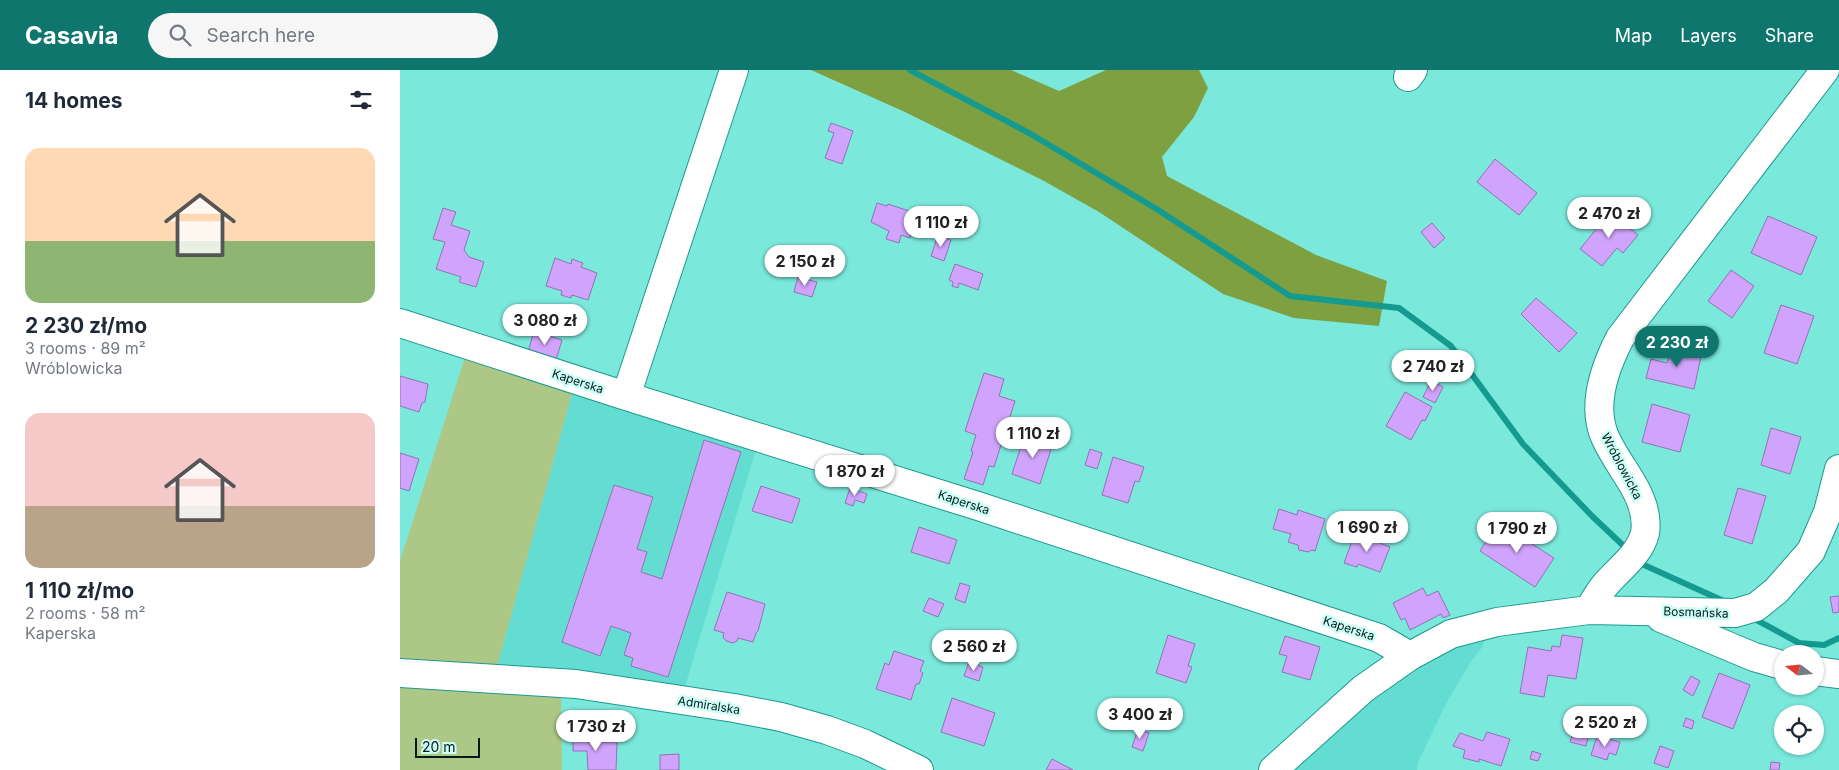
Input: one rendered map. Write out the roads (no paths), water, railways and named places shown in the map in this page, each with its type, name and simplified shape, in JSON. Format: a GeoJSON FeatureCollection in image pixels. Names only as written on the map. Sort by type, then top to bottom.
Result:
{"type":"FeatureCollection","features":[{"type":"Feature","properties":{"kind":"street"},"geometry":{"type":"LineString","coordinates":[[626,396],[734,70]]}},
{"type":"Feature","properties":{"kind":"street","name":"Wróblowicka"},"geometry":{"type":"LineString","coordinates":[[1589,610],[1606,584],[1632,555],[1645,533],[1645,518],[1641,500],[1604,436],[1600,414],[1600,398],[1610,358],[1620,338],[1822,71]]}},
{"type":"Feature","properties":{"kind":"street","name":"Kaperska"},"geometry":{"type":"LineString","coordinates":[[400,323],[987,509],[1380,638],[1410,656]]}},
{"type":"Feature","properties":{"kind":"street","name":"Bosmańska"},"geometry":{"type":"LineString","coordinates":[[1589,610],[1746,610],[1776,592],[1811,552],[1828,512],[1839,469]]}},
{"type":"Feature","properties":{"kind":"street"},"geometry":{"type":"LineString","coordinates":[[1273,770],[1363,689],[1410,656],[1451,634],[1476,627],[1589,610]]}},
{"type":"Feature","properties":{"kind":"street"},"geometry":{"type":"LineString","coordinates":[[1641,610],[1754,657],[1774,663]]}},
{"type":"Feature","properties":{"kind":"street"},"geometry":{"type":"LineString","coordinates":[[1824,672],[1839,674]]}},
{"type":"Feature","properties":{"kind":"street","name":"Admiralska"},"geometry":{"type":"LineString","coordinates":[[400,673],[576,684],[734,708],[827,730],[865,744],[919,770]]}},
{"type":"Feature","properties":{"kind":"waterway"},"geometry":{"type":"LineString","coordinates":[[910,70],[1029,133],[1155,208],[1290,296],[1399,308],[1451,346],[1523,444],[1592,516],[1629,551]]}},
{"type":"Feature","properties":{"kind":"waterway"},"geometry":{"type":"LineString","coordinates":[[1638,560],[1644,565],[1728,603]]}},
{"type":"Feature","properties":{"kind":"waterway"},"geometry":{"type":"LineString","coordinates":[[1751,617],[1799,643],[1824,645],[1839,638]]}}]}
